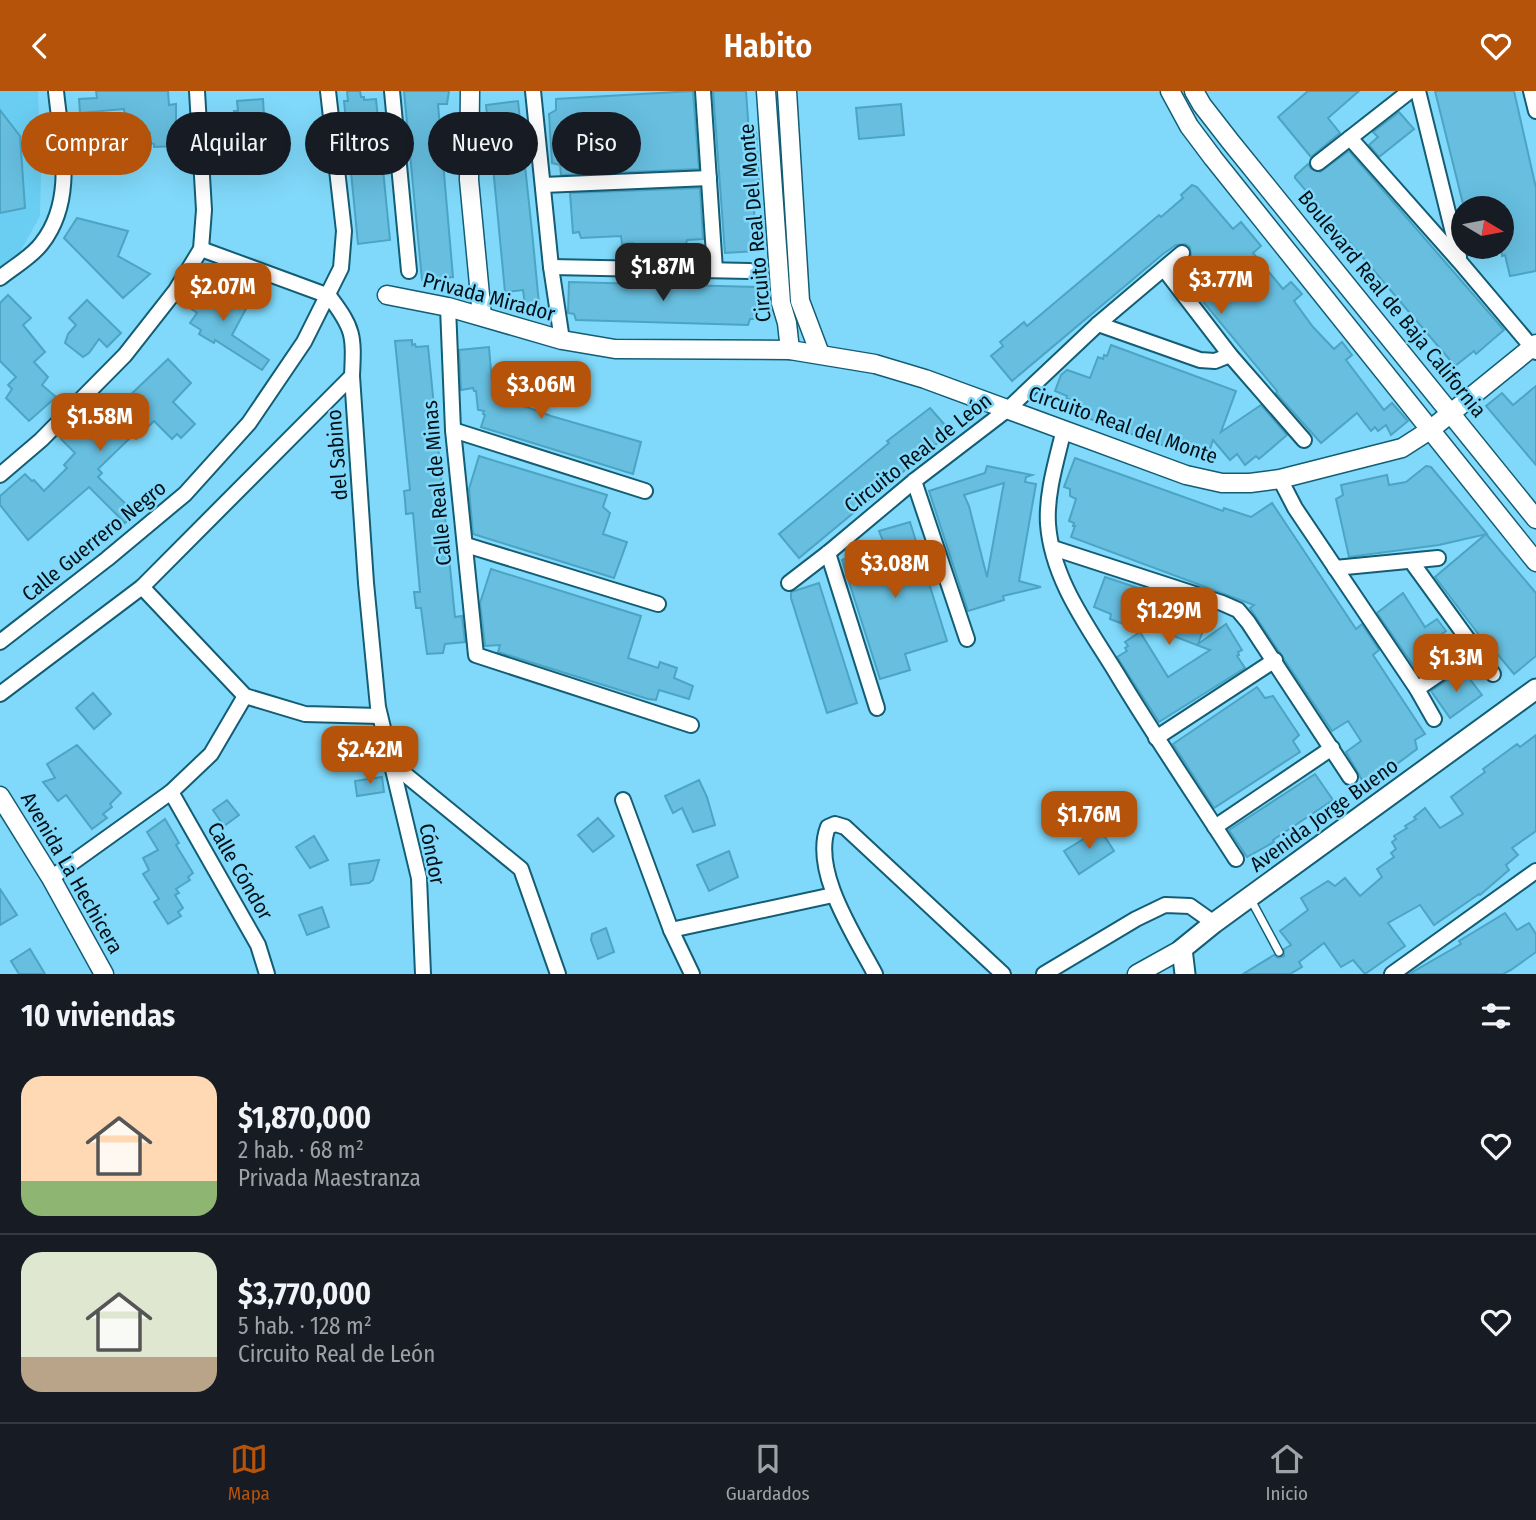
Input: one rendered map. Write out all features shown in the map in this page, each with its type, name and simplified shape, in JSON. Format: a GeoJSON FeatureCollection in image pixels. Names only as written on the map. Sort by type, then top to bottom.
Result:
{"type":"FeatureCollection","features":[{"type":"Feature","properties":{"kind":"main road","name":"Avenida Jorge Bueno"},"geometry":{"type":"LineString","coordinates":[[1182,949],[1536,689]]}},
{"type":"Feature","properties":{"kind":"main road"},"geometry":{"type":"LineString","coordinates":[[1182,949],[1185,974]]}},
{"type":"Feature","properties":{"kind":"street"},"geometry":{"type":"LineString","coordinates":[[0,278],[41,245],[58,215],[65,187],[56,91]]}},
{"type":"Feature","properties":{"kind":"street"},"geometry":{"type":"LineString","coordinates":[[0,475],[41,440],[125,355],[176,289],[201,249],[204,209],[197,91]]}},
{"type":"Feature","properties":{"kind":"street","name":"Calle Guerrero Negro"},"geometry":{"type":"LineString","coordinates":[[0,642],[185,494],[248,423],[304,342],[341,268],[344,231],[328,91]]}},
{"type":"Feature","properties":{"kind":"street"},"geometry":{"type":"LineString","coordinates":[[392,91],[408,271]]}},
{"type":"Feature","properties":{"kind":"street"},"geometry":{"type":"LineString","coordinates":[[470,91],[469,180],[481,316]]}},
{"type":"Feature","properties":{"kind":"street"},"geometry":{"type":"LineString","coordinates":[[533,91],[551,267],[562,340]]}},
{"type":"Feature","properties":{"kind":"street"},"geometry":{"type":"LineString","coordinates":[[703,91],[715,270]]}},
{"type":"Feature","properties":{"kind":"street","name":"Circuito Real Del Monte"},"geometry":{"type":"LineString","coordinates":[[766,91],[780,303],[790,350]]}},
{"type":"Feature","properties":{"kind":"street","name":"Circuito Real Del Monte"},"geometry":{"type":"LineString","coordinates":[[787,91],[800,301],[820,354]]}},
{"type":"Feature","properties":{"kind":"street"},"geometry":{"type":"LineString","coordinates":[[1170,91],[1189,126],[1213,158],[1536,562]]}},
{"type":"Feature","properties":{"kind":"street","name":"Boulevard Real de Baja California"},"geometry":{"type":"LineString","coordinates":[[1194,91],[1230,141],[1536,519]]}},
{"type":"Feature","properties":{"kind":"street"},"geometry":{"type":"LineString","coordinates":[[1318,163],[1410,91]]}},
{"type":"Feature","properties":{"kind":"street"},"geometry":{"type":"LineString","coordinates":[[1418,91],[1460,262]]}},
{"type":"Feature","properties":{"kind":"street"},"geometry":{"type":"LineString","coordinates":[[1531,91],[1536,111]]}},
{"type":"Feature","properties":{"kind":"street"},"geometry":{"type":"LineString","coordinates":[[1350,138],[1535,348]]}},
{"type":"Feature","properties":{"kind":"street"},"geometry":{"type":"LineString","coordinates":[[1213,158],[1230,141]]}},
{"type":"Feature","properties":{"kind":"street"},"geometry":{"type":"LineString","coordinates":[[543,185],[709,179]]}},
{"type":"Feature","properties":{"kind":"street"},"geometry":{"type":"LineString","coordinates":[[201,249],[329,296]]}},
{"type":"Feature","properties":{"kind":"street","name":"Circuito Real de León"},"geometry":{"type":"LineString","coordinates":[[789,583],[914,481],[1008,409],[1098,324],[1182,253]]}},
{"type":"Feature","properties":{"kind":"street"},"geometry":{"type":"LineString","coordinates":[[551,267],[750,271]]}},
{"type":"Feature","properties":{"kind":"street"},"geometry":{"type":"LineString","coordinates":[[1164,269],[1230,355],[1304,440]]}},
{"type":"Feature","properties":{"kind":"street","name":"Privada Mirador"},"geometry":{"type":"LineString","coordinates":[[387,295],[448,307],[562,340],[615,349],[790,350]]}},
{"type":"Feature","properties":{"kind":"street","name":"del Sabino"},"geometry":{"type":"LineString","coordinates":[[329,296],[347,319],[354,343],[352,376],[369,619]]}},
{"type":"Feature","properties":{"kind":"street","name":"Calle Real de Minas"},"geometry":{"type":"LineString","coordinates":[[448,307],[453,429],[476,655],[691,725]]}},
{"type":"Feature","properties":{"kind":"street"},"geometry":{"type":"LineString","coordinates":[[1098,324],[1200,360],[1215,361],[1230,355]]}},
{"type":"Feature","properties":{"kind":"street","name":"Circuito Real del Monte"},"geometry":{"type":"LineString","coordinates":[[790,350],[875,364],[925,379],[1185,475],[1223,483],[1250,484],[1402,449],[1535,348]]}},
{"type":"Feature","properties":{"kind":"street"},"geometry":{"type":"LineString","coordinates":[[0,694],[142,587],[352,376]]}},
{"type":"Feature","properties":{"kind":"street"},"geometry":{"type":"LineString","coordinates":[[453,429],[645,491]]}},
{"type":"Feature","properties":{"kind":"street"},"geometry":{"type":"LineString","coordinates":[[1064,429],[1048,523],[1067,592],[1156,739],[1236,859]]}},
{"type":"Feature","properties":{"kind":"street"},"geometry":{"type":"LineString","coordinates":[[1280,479],[1295,508],[1417,689],[1434,719]]}},
{"type":"Feature","properties":{"kind":"street"},"geometry":{"type":"LineString","coordinates":[[914,481],[967,639]]}},
{"type":"Feature","properties":{"kind":"street"},"geometry":{"type":"LineString","coordinates":[[1497,516],[1518,497]]}},
{"type":"Feature","properties":{"kind":"street"},"geometry":{"type":"LineString","coordinates":[[466,545],[658,604]]}},
{"type":"Feature","properties":{"kind":"street"},"geometry":{"type":"LineString","coordinates":[[1053,548],[1238,610],[1275,660],[1350,777]]}},
{"type":"Feature","properties":{"kind":"street"},"geometry":{"type":"LineString","coordinates":[[828,553],[877,708]]}},
{"type":"Feature","properties":{"kind":"street"},"geometry":{"type":"LineString","coordinates":[[1335,568],[1438,558]]}},
{"type":"Feature","properties":{"kind":"street"},"geometry":{"type":"LineString","coordinates":[[1411,561],[1493,674]]}},
{"type":"Feature","properties":{"kind":"street"},"geometry":{"type":"LineString","coordinates":[[142,587],[245,696],[305,714],[379,716]]}},
{"type":"Feature","properties":{"kind":"street","name":"Cóndor"},"geometry":{"type":"LineString","coordinates":[[369,619],[379,716],[419,878],[423,974]]}},
{"type":"Feature","properties":{"kind":"street"},"geometry":{"type":"LineString","coordinates":[[1417,689],[1474,650]]}},
{"type":"Feature","properties":{"kind":"street"},"geometry":{"type":"LineString","coordinates":[[1156,739],[1275,660]]}},
{"type":"Feature","properties":{"kind":"street"},"geometry":{"type":"LineString","coordinates":[[51,878],[171,792],[211,754],[245,696]]}},
{"type":"Feature","properties":{"kind":"street"},"geometry":{"type":"LineString","coordinates":[[1215,827],[1332,748]]}},
{"type":"Feature","properties":{"kind":"street"},"geometry":{"type":"LineString","coordinates":[[390,762],[521,869],[558,974]]}},
{"type":"Feature","properties":{"kind":"street","name":"Calle Cóndor"},"geometry":{"type":"LineString","coordinates":[[171,792],[258,945],[267,974]]}},
{"type":"Feature","properties":{"kind":"street","name":"Avenida La Hechicera"},"geometry":{"type":"LineString","coordinates":[[0,796],[51,878],[104,974]]}},
{"type":"Feature","properties":{"kind":"street"},"geometry":{"type":"LineString","coordinates":[[623,800],[671,930],[692,974]]}},
{"type":"Feature","properties":{"kind":"street"},"geometry":{"type":"LineString","coordinates":[[875,974],[833,895],[824,837],[828,827],[835,824],[845,827],[1003,974]]}},
{"type":"Feature","properties":{"kind":"street"},"geometry":{"type":"LineString","coordinates":[[1392,974],[1536,871]]}},
{"type":"Feature","properties":{"kind":"street"},"geometry":{"type":"LineString","coordinates":[[671,930],[833,895]]}},
{"type":"Feature","properties":{"kind":"street"},"geometry":{"type":"LineString","coordinates":[[1044,974],[1136,919],[1165,905],[1190,906],[1214,923]]}},
{"type":"Feature","properties":{"kind":"street","name":"Avenida Jorge Bueno"},"geometry":{"type":"LineString","coordinates":[[1137,974],[1182,949]]}},
{"type":"Feature","properties":{"kind":"lane"},"geometry":{"type":"LineString","coordinates":[[1250,897],[1279,952]]}},
{"type":"Feature","properties":{"kind":"shaded area"},"geometry":{"type":"Polygon","coordinates":[[[0,91],[38,91],[39,112],[21,112],[21,175],[41,175],[40,216],[15,261],[0,273],[0,91]]]}},
{"type":"Feature","properties":{"kind":"building"},"geometry":{"type":"Polygon","coordinates":[[[96,91],[168,91],[169,105],[176,104],[176,112],[166,112],[166,146],[154,147],[152,144],[152,112],[124,112],[124,109],[80,112],[79,99],[97,98],[96,91]]]}},
{"type":"Feature","properties":{"kind":"building"},"geometry":{"type":"Polygon","coordinates":[[[347,91],[360,91],[364,100],[376,99],[377,112],[345,112],[344,101],[348,101],[347,91]]]}},
{"type":"Feature","properties":{"kind":"building"},"geometry":{"type":"Polygon","coordinates":[[[404,91],[449,91],[447,104],[438,104],[439,112],[428,112],[428,175],[444,175],[453,277],[422,280],[412,175],[414,112],[406,112],[404,91]]]}},
{"type":"Feature","properties":{"kind":"building"},"geometry":{"type":"Polygon","coordinates":[[[693,91],[699,169],[641,172],[641,112],[552,112],[556,110],[556,99],[693,91]]]}},
{"type":"Feature","properties":{"kind":"building"},"geometry":{"type":"Polygon","coordinates":[[[713,91],[746,91],[749,133],[756,133],[759,182],[752,183],[757,251],[725,253],[713,91]]]}},
{"type":"Feature","properties":{"kind":"building"},"geometry":{"type":"Polygon","coordinates":[[[1308,91],[1359,91],[1328,118],[1340,133],[1311,157],[1278,117],[1308,91]]]}},
{"type":"Feature","properties":{"kind":"building"},"geometry":{"type":"Polygon","coordinates":[[[1435,91],[1514,91],[1536,188],[1536,271],[1510,276],[1506,259],[1514,259],[1514,196],[1461,196],[1435,91]]]}},
{"type":"Feature","properties":{"kind":"building"},"geometry":{"type":"Polygon","coordinates":[[[263,99],[264,112],[234,112],[238,111],[237,101],[263,99]]]}},
{"type":"Feature","properties":{"kind":"building"},"geometry":{"type":"Polygon","coordinates":[[[518,101],[519,112],[487,112],[486,105],[518,101]]]}},
{"type":"Feature","properties":{"kind":"building"},"geometry":{"type":"Polygon","coordinates":[[[901,104],[904,135],[859,139],[856,108],[901,104]]]}},
{"type":"Feature","properties":{"kind":"building"},"geometry":{"type":"Polygon","coordinates":[[[0,110],[20,136],[25,208],[0,213],[0,110]]]}},
{"type":"Feature","properties":{"kind":"building"},"geometry":{"type":"Polygon","coordinates":[[[552,112],[552,163],[549,114],[552,112]]]}},
{"type":"Feature","properties":{"kind":"building"},"geometry":{"type":"Polygon","coordinates":[[[1399,112],[1414,129],[1379,157],[1369,145],[1378,137],[1373,132],[1399,112]]]}},
{"type":"Feature","properties":{"kind":"building"},"geometry":{"type":"Polygon","coordinates":[[[1349,151],[1504,330],[1476,354],[1474,351],[1455,366],[1295,178],[1308,164],[1311,169],[1320,172],[1349,151]]]}},
{"type":"Feature","properties":{"kind":"building"},"geometry":{"type":"Polygon","coordinates":[[[351,175],[384,175],[390,240],[358,244],[351,175]]]}},
{"type":"Feature","properties":{"kind":"building"},"geometry":{"type":"Polygon","coordinates":[[[494,175],[526,175],[539,304],[525,305],[523,290],[505,292],[494,175]]]}},
{"type":"Feature","properties":{"kind":"building"},"geometry":{"type":"Polygon","coordinates":[[[1192,185],[1197,187],[1233,229],[1241,222],[1261,246],[1253,253],[1283,289],[1291,282],[1302,294],[1294,301],[1313,327],[1334,349],[1342,342],[1352,355],[1346,360],[1384,410],[1392,403],[1408,421],[1391,435],[1386,425],[1378,431],[1375,427],[1371,431],[1357,413],[1321,443],[1276,393],[1177,270],[1191,256],[1190,247],[1185,244],[1176,245],[1163,254],[1012,381],[991,356],[1003,346],[1000,342],[1024,322],[1027,326],[1159,215],[1161,217],[1183,198],[1181,195],[1192,185]]]}},
{"type":"Feature","properties":{"kind":"building"},"geometry":{"type":"Polygon","coordinates":[[[700,188],[703,239],[687,240],[685,248],[636,251],[633,243],[622,244],[621,236],[581,238],[579,232],[573,233],[570,193],[700,188]]]}},
{"type":"Feature","properties":{"kind":"building"},"geometry":{"type":"Polygon","coordinates":[[[77,218],[128,231],[118,256],[150,274],[123,298],[64,238],[77,218]]]}},
{"type":"Feature","properties":{"kind":"building"},"geometry":{"type":"Polygon","coordinates":[[[569,282],[757,287],[756,319],[750,319],[748,325],[576,320],[574,314],[568,313],[569,282]]]}},
{"type":"Feature","properties":{"kind":"building"},"geometry":{"type":"Polygon","coordinates":[[[202,285],[247,307],[232,335],[269,360],[262,370],[215,340],[214,343],[199,334],[201,330],[190,323],[197,313],[189,307],[202,285]]]}},
{"type":"Feature","properties":{"kind":"building"},"geometry":{"type":"Polygon","coordinates":[[[8,295],[31,318],[23,325],[45,352],[34,362],[48,377],[42,385],[56,397],[29,421],[6,398],[12,389],[8,385],[16,377],[0,361],[0,303],[8,295]]]}},
{"type":"Feature","properties":{"kind":"building"},"geometry":{"type":"Polygon","coordinates":[[[87,300],[121,333],[107,347],[99,339],[83,357],[65,343],[68,334],[76,325],[69,318],[87,300]]]}},
{"type":"Feature","properties":{"kind":"building"},"geometry":{"type":"Polygon","coordinates":[[[412,340],[412,345],[415,344],[416,347],[428,346],[455,617],[462,616],[465,642],[445,644],[443,653],[427,654],[421,608],[416,608],[414,592],[420,592],[413,513],[406,514],[404,491],[410,490],[395,341],[412,340]]]}},
{"type":"Feature","properties":{"kind":"building"},"geometry":{"type":"Polygon","coordinates":[[[1111,345],[1236,391],[1221,432],[1261,405],[1287,435],[1259,459],[1256,456],[1245,465],[1237,454],[1230,460],[1213,440],[1206,461],[1065,410],[1069,399],[1055,391],[1061,375],[1067,370],[1090,378],[1098,357],[1103,359],[1104,355],[1107,356],[1111,345]]]}},
{"type":"Feature","properties":{"kind":"building"},"geometry":{"type":"Polygon","coordinates":[[[489,347],[493,394],[522,401],[521,405],[551,416],[641,442],[633,474],[481,427],[485,415],[484,411],[478,410],[476,391],[473,388],[461,390],[459,350],[489,347]]]}},
{"type":"Feature","properties":{"kind":"building"},"geometry":{"type":"Polygon","coordinates":[[[168,359],[191,383],[173,402],[195,424],[181,438],[177,434],[172,439],[154,421],[136,439],[132,436],[98,469],[102,473],[98,477],[135,513],[125,523],[89,487],[28,540],[0,505],[0,496],[25,474],[44,491],[67,468],[64,465],[75,453],[61,439],[86,415],[104,433],[130,406],[124,401],[168,359]]]}},
{"type":"Feature","properties":{"kind":"building"},"geometry":{"type":"Polygon","coordinates":[[[1536,386],[1536,465],[1486,406],[1502,393],[1513,405],[1536,386]]]}},
{"type":"Feature","properties":{"kind":"building"},"geometry":{"type":"Polygon","coordinates":[[[930,408],[951,432],[799,558],[779,534],[889,443],[887,441],[930,408]]]}},
{"type":"Feature","properties":{"kind":"building"},"geometry":{"type":"Polygon","coordinates":[[[479,456],[607,495],[603,507],[610,513],[603,534],[627,542],[614,578],[473,534],[469,489],[479,456]]]}},
{"type":"Feature","properties":{"kind":"building"},"geometry":{"type":"Polygon","coordinates":[[[1075,458],[1223,511],[1224,508],[1251,517],[1272,503],[1356,629],[1362,624],[1379,650],[1373,655],[1425,734],[1415,740],[1417,749],[1366,787],[1346,752],[1361,741],[1348,721],[1332,731],[1250,608],[1254,605],[1071,537],[1075,526],[1069,521],[1076,499],[1070,496],[1070,489],[1064,487],[1075,458]]]}},
{"type":"Feature","properties":{"kind":"building"},"geometry":{"type":"Polygon","coordinates":[[[987,466],[1032,475],[1026,477],[1025,482],[1036,484],[1019,581],[1041,587],[1003,596],[1004,600],[968,611],[929,491],[985,473],[987,466]],[[1004,483],[964,495],[987,577],[1004,483]]]}},
{"type":"Feature","properties":{"kind":"building"},"geometry":{"type":"Polygon","coordinates":[[[1426,466],[1431,467],[1487,534],[1439,545],[1349,557],[1336,499],[1343,495],[1341,485],[1387,475],[1389,485],[1406,482],[1426,466]]]}},
{"type":"Feature","properties":{"kind":"building"},"geometry":{"type":"Polygon","coordinates":[[[910,522],[947,641],[905,654],[910,670],[880,679],[842,560],[885,546],[879,531],[910,522]]]}},
{"type":"Feature","properties":{"kind":"building"},"geometry":{"type":"Polygon","coordinates":[[[1486,534],[1536,593],[1536,656],[1514,674],[1494,650],[1492,652],[1435,577],[1486,534]]]}},
{"type":"Feature","properties":{"kind":"building"},"geometry":{"type":"Polygon","coordinates":[[[491,569],[641,616],[628,658],[658,668],[660,662],[677,668],[674,678],[693,686],[689,699],[659,690],[656,700],[648,699],[498,652],[500,645],[485,646],[480,603],[491,569]]]}},
{"type":"Feature","properties":{"kind":"building"},"geometry":{"type":"Polygon","coordinates":[[[1105,577],[1211,610],[1198,644],[1226,624],[1242,650],[1237,656],[1245,668],[1159,722],[1117,657],[1127,651],[1125,642],[1140,632],[1168,677],[1210,650],[1132,620],[1139,630],[1110,619],[1111,614],[1094,607],[1105,577]]]}},
{"type":"Feature","properties":{"kind":"building"},"geometry":{"type":"Polygon","coordinates":[[[819,583],[857,703],[827,713],[791,598],[791,592],[819,583]]]}},
{"type":"Feature","properties":{"kind":"building"},"geometry":{"type":"Polygon","coordinates":[[[1403,593],[1425,627],[1437,619],[1446,631],[1434,640],[1446,658],[1420,675],[1377,613],[1403,593]]]}},
{"type":"Feature","properties":{"kind":"building"},"geometry":{"type":"Polygon","coordinates":[[[1463,670],[1482,695],[1450,718],[1431,691],[1463,670]]]}},
{"type":"Feature","properties":{"kind":"building"},"geometry":{"type":"Polygon","coordinates":[[[1257,687],[1265,698],[1273,696],[1299,735],[1293,741],[1300,752],[1214,808],[1173,744],[1257,687]]]}},
{"type":"Feature","properties":{"kind":"building"},"geometry":{"type":"Polygon","coordinates":[[[93,693],[111,714],[94,729],[76,708],[93,693]]]}},
{"type":"Feature","properties":{"kind":"building"},"geometry":{"type":"Polygon","coordinates":[[[1536,735],[1536,831],[1512,848],[1518,855],[1506,865],[1509,870],[1480,895],[1434,925],[1420,905],[1388,923],[1405,946],[1365,974],[1353,960],[1341,967],[1324,943],[1299,962],[1302,967],[1290,974],[1243,974],[1274,955],[1278,958],[1284,956],[1284,949],[1291,945],[1280,931],[1308,910],[1301,898],[1328,881],[1335,886],[1345,878],[1360,896],[1382,877],[1377,869],[1394,857],[1391,853],[1396,849],[1392,842],[1396,839],[1394,836],[1407,828],[1405,826],[1416,819],[1414,817],[1425,808],[1440,828],[1463,814],[1451,797],[1517,744],[1520,747],[1536,735]]]}},
{"type":"Feature","properties":{"kind":"building"},"geometry":{"type":"Polygon","coordinates":[[[77,745],[121,793],[110,804],[112,807],[103,814],[107,818],[92,829],[66,795],[58,801],[43,782],[55,778],[47,764],[77,745]]]}},
{"type":"Feature","properties":{"kind":"building"},"geometry":{"type":"Polygon","coordinates":[[[1315,774],[1333,800],[1273,840],[1274,842],[1247,857],[1229,830],[1315,774]]]}},
{"type":"Feature","properties":{"kind":"building"},"geometry":{"type":"Polygon","coordinates":[[[382,777],[384,792],[357,796],[355,781],[382,777]]]}},
{"type":"Feature","properties":{"kind":"building"},"geometry":{"type":"Polygon","coordinates":[[[699,780],[715,825],[693,832],[682,808],[673,813],[665,796],[699,780]]]}},
{"type":"Feature","properties":{"kind":"building"},"geometry":{"type":"Polygon","coordinates":[[[227,800],[239,815],[224,826],[213,810],[227,800]]]}},
{"type":"Feature","properties":{"kind":"building"},"geometry":{"type":"Polygon","coordinates":[[[598,818],[614,836],[593,852],[578,835],[598,818]]]}},
{"type":"Feature","properties":{"kind":"building"},"geometry":{"type":"Polygon","coordinates":[[[165,819],[179,843],[176,845],[193,873],[188,877],[190,880],[176,889],[179,893],[175,895],[183,908],[178,912],[181,916],[168,924],[154,902],[159,899],[143,874],[149,870],[143,858],[158,850],[147,832],[165,819]]]}},
{"type":"Feature","properties":{"kind":"building"},"geometry":{"type":"Polygon","coordinates":[[[1100,829],[1114,851],[1079,874],[1064,851],[1100,829]]]}},
{"type":"Feature","properties":{"kind":"building"},"geometry":{"type":"Polygon","coordinates":[[[314,836],[328,860],[310,868],[296,847],[314,836]]]}},
{"type":"Feature","properties":{"kind":"building"},"geometry":{"type":"Polygon","coordinates":[[[729,851],[738,877],[709,891],[697,865],[729,851]]]}},
{"type":"Feature","properties":{"kind":"building"},"geometry":{"type":"Polygon","coordinates":[[[379,860],[373,880],[351,885],[349,864],[379,860]]]}},
{"type":"Feature","properties":{"kind":"building"},"geometry":{"type":"Polygon","coordinates":[[[0,889],[17,915],[0,925],[0,889]]]}},
{"type":"Feature","properties":{"kind":"building"},"geometry":{"type":"Polygon","coordinates":[[[322,907],[329,927],[307,935],[299,915],[322,907]]]}},
{"type":"Feature","properties":{"kind":"building"},"geometry":{"type":"Polygon","coordinates":[[[1505,913],[1517,930],[1529,923],[1536,934],[1536,952],[1511,970],[1503,974],[1409,974],[1461,944],[1459,941],[1505,913]]]}},
{"type":"Feature","properties":{"kind":"building"},"geometry":{"type":"Polygon","coordinates":[[[606,928],[614,952],[598,959],[591,940],[592,934],[606,928]]]}},
{"type":"Feature","properties":{"kind":"building"},"geometry":{"type":"Polygon","coordinates":[[[30,949],[45,974],[19,974],[11,961],[30,949]]]}}]}
